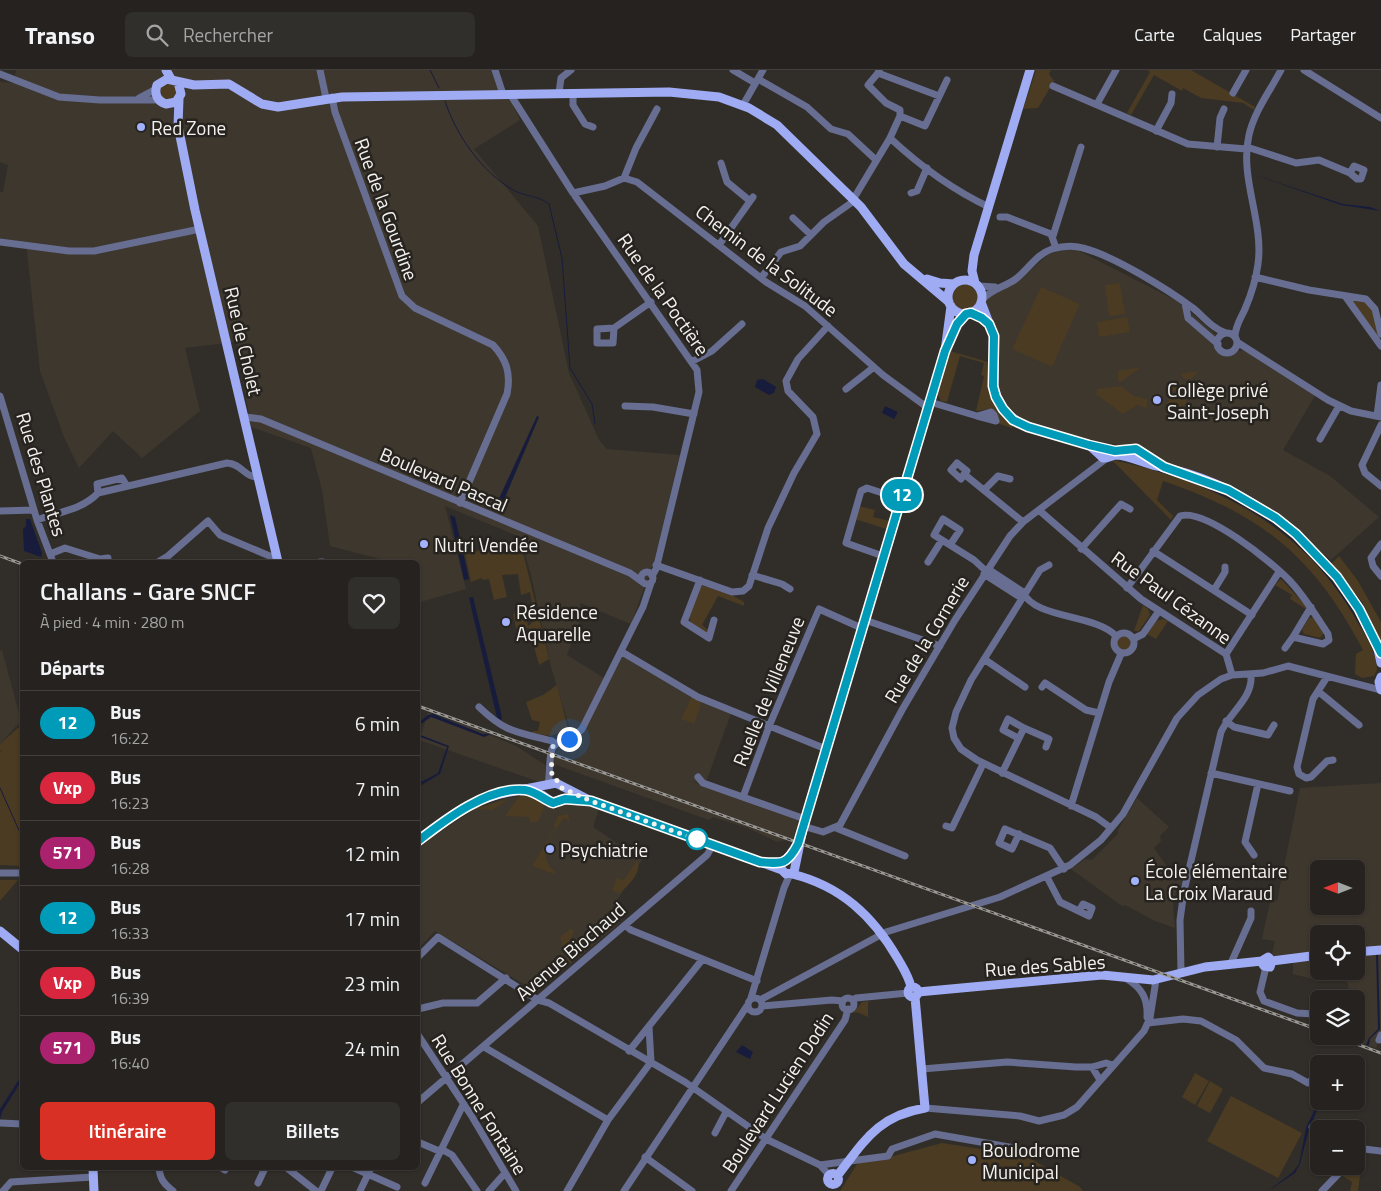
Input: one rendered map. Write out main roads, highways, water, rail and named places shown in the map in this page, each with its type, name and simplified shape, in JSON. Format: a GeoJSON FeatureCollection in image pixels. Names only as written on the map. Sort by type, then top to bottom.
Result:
{"type":"FeatureCollection","features":[{"type":"Feature","properties":{"kind":"main road","name":"Rue de Cholet"},"geometry":{"type":"LineString","coordinates":[[160,70],[158,85],[162,102],[178,126]]}},
{"type":"Feature","properties":{"kind":"main road","name":"Rue de Cholet"},"geometry":{"type":"LineString","coordinates":[[166,70],[175,81],[180,97],[178,126],[277,560]]}},
{"type":"Feature","properties":{"kind":"main road"},"geometry":{"type":"LineString","coordinates":[[1030,70],[974,255],[972,271],[995,342],[993,386],[996,397],[1006,413],[1022,425],[1089,445],[1105,453],[1134,455],[1228,490],[1276,518],[1296,534],[1318,556],[1346,589],[1380,651],[1381,663]]}},
{"type":"Feature","properties":{"kind":"main road"},"geometry":{"type":"LineString","coordinates":[[158,85],[175,81],[202,85],[229,84],[262,104],[273,107],[285,107],[329,98],[506,94],[690,92],[719,97],[743,105],[777,125],[853,199],[904,264],[920,276],[957,312],[968,313],[989,324]]}},
{"type":"Feature","properties":{"kind":"main road"},"geometry":{"type":"LineString","coordinates":[[162,102],[173,104],[180,97],[202,85]]}},
{"type":"Feature","properties":{"kind":"main road"},"geometry":{"type":"LineString","coordinates":[[945,351],[950,290],[974,255]]}},
{"type":"Feature","properties":{"kind":"main road"},"geometry":{"type":"LineString","coordinates":[[920,276],[940,283],[956,283],[968,280],[976,284]]}},
{"type":"Feature","properties":{"kind":"main road"},"geometry":{"type":"LineString","coordinates":[[789,868],[798,844],[945,351],[957,324],[968,313],[977,309],[982,301]]}},
{"type":"Feature","properties":{"kind":"main road"},"geometry":{"type":"LineString","coordinates":[[1380,678],[1381,690]]}},
{"type":"Feature","properties":{"kind":"main road"},"geometry":{"type":"LineString","coordinates":[[545,797],[554,786]]}},
{"type":"Feature","properties":{"kind":"main road"},"geometry":{"type":"LineString","coordinates":[[554,786],[561,799]]}},
{"type":"Feature","properties":{"kind":"main road"},"geometry":{"type":"LineString","coordinates":[[420,840],[472,804],[500,794],[554,786],[760,862],[789,868],[836,890],[883,933],[913,992],[925,1108],[887,1120],[868,1136],[832,1181]]}},
{"type":"Feature","properties":{"kind":"main road"},"geometry":{"type":"LineString","coordinates":[[524,790],[545,797],[553,803],[561,799],[591,801]]}},
{"type":"Feature","properties":{"kind":"main road"},"geometry":{"type":"LineString","coordinates":[[0,931],[20,947]]}},
{"type":"Feature","properties":{"kind":"main road"},"geometry":{"type":"LineString","coordinates":[[1365,951],[1381,950]]}},
{"type":"Feature","properties":{"kind":"main road","name":"Rue des Sables"},"geometry":{"type":"LineString","coordinates":[[913,992],[1102,976],[1153,980],[1182,972],[1232,963],[1267,963],[1310,956]]}},
{"type":"Feature","properties":{"kind":"main road"},"geometry":{"type":"LineString","coordinates":[[93,1172],[94,1191]]}},
{"type":"Feature","properties":{"kind":"water"},"geometry":{"type":"Polygon","coordinates":[[[1252,174],[1343,204],[1370,207],[1381,211],[1341,205],[1252,174]]]}},
{"type":"Feature","properties":{"kind":"water"},"geometry":{"type":"Polygon","coordinates":[[[251,371],[260,374],[253,389],[247,386],[246,382],[251,371]]]}},
{"type":"Feature","properties":{"kind":"water"},"geometry":{"type":"Polygon","coordinates":[[[763,379],[776,387],[774,393],[769,395],[755,387],[757,380],[763,379]]]}},
{"type":"Feature","properties":{"kind":"water"},"geometry":{"type":"Polygon","coordinates":[[[885,406],[898,412],[894,419],[882,413],[885,406]]]}},
{"type":"Feature","properties":{"kind":"water"},"geometry":{"type":"Polygon","coordinates":[[[537,416],[539,417],[501,507],[496,505],[537,416]]]}},
{"type":"Feature","properties":{"kind":"water"},"geometry":{"type":"Polygon","coordinates":[[[450,515],[455,517],[469,579],[464,580],[450,515]]]}},
{"type":"Feature","properties":{"kind":"water"},"geometry":{"type":"Polygon","coordinates":[[[26,519],[30,519],[42,553],[41,557],[24,551],[23,529],[26,526],[26,519]]]}},
{"type":"Feature","properties":{"kind":"water"},"geometry":{"type":"Polygon","coordinates":[[[473,597],[502,717],[501,721],[497,718],[469,598],[473,597]]]}},
{"type":"Feature","properties":{"kind":"water"},"geometry":{"type":"Polygon","coordinates":[[[433,714],[483,734],[491,734],[484,737],[431,717],[420,725],[420,721],[428,715],[433,714]]]}},
{"type":"Feature","properties":{"kind":"water"},"geometry":{"type":"Polygon","coordinates":[[[420,735],[449,746],[440,774],[420,786],[420,782],[438,773],[447,747],[420,737],[420,735]]]}},
{"type":"Feature","properties":{"kind":"water"},"geometry":{"type":"Polygon","coordinates":[[[1378,954],[1380,1029],[1370,1039],[1369,1045],[1366,1045],[1369,1038],[1378,1029],[1376,955],[1378,954]]]}},
{"type":"Feature","properties":{"kind":"water"},"geometry":{"type":"Polygon","coordinates":[[[742,1045],[753,1052],[750,1059],[736,1052],[742,1045]]]}},
{"type":"Feature","properties":{"kind":"water"},"geometry":{"type":"Polygon","coordinates":[[[20,1078],[20,1083],[2,1112],[0,1120],[0,1109],[20,1078]]]}},
{"type":"Feature","properties":{"kind":"water"},"geometry":{"type":"Polygon","coordinates":[[[1314,1110],[1317,1110],[1313,1120],[1310,1120],[1300,1164],[1295,1173],[1268,1191],[1293,1172],[1299,1164],[1306,1128],[1314,1110]]]}},
{"type":"Feature","properties":{"kind":"waterway"},"geometry":{"type":"LineString","coordinates":[[430,70],[439,88]]}},
{"type":"Feature","properties":{"kind":"waterway"},"geometry":{"type":"LineString","coordinates":[[445,101],[463,139],[490,173],[513,190],[541,199],[549,204],[562,258],[570,368],[592,404],[595,424]]}},
{"type":"Feature","properties":{"kind":"waterway"},"geometry":{"type":"LineString","coordinates":[[1158,471],[1225,496],[1254,512],[1280,530],[1305,551],[1327,576],[1348,604],[1367,636]]}},
{"type":"Feature","properties":{"kind":"waterway"},"geometry":{"type":"LineString","coordinates":[[1340,574],[1362,603],[1381,643]]}},
{"type":"Feature","properties":{"kind":"waterway"},"geometry":{"type":"LineString","coordinates":[[0,788],[20,833]]}},
{"type":"Feature","properties":{"kind":"railway"},"geometry":{"type":"LineString","coordinates":[[0,556],[20,563]]}},
{"type":"Feature","properties":{"kind":"railway"},"geometry":{"type":"LineString","coordinates":[[420,707],[1310,1027]]}},
{"type":"Feature","properties":{"kind":"railway"},"geometry":{"type":"LineString","coordinates":[[1359,1045],[1381,1053]]}},
{"type":"Feature","properties":{"kind":"place","name":"Red Zone"},"geometry":{"type":"Point","coordinates":[141,127]}},
{"type":"Feature","properties":{"kind":"place","name":"Collège privé Saint-Joseph"},"geometry":{"type":"Point","coordinates":[1157,400]}},
{"type":"Feature","properties":{"kind":"place","name":"Nutri Vendée"},"geometry":{"type":"Point","coordinates":[424,544]}},
{"type":"Feature","properties":{"kind":"place","name":"Résidence Aquarelle"},"geometry":{"type":"Point","coordinates":[506,622]}},
{"type":"Feature","properties":{"kind":"place","name":"Psychiatrie"},"geometry":{"type":"Point","coordinates":[550,849]}},
{"type":"Feature","properties":{"kind":"place","name":"École élémentaire La Croix Maraud"},"geometry":{"type":"Point","coordinates":[1135,881]}},
{"type":"Feature","properties":{"kind":"place","name":"Boulodrome Municipal"},"geometry":{"type":"Point","coordinates":[972,1160]}}]}
